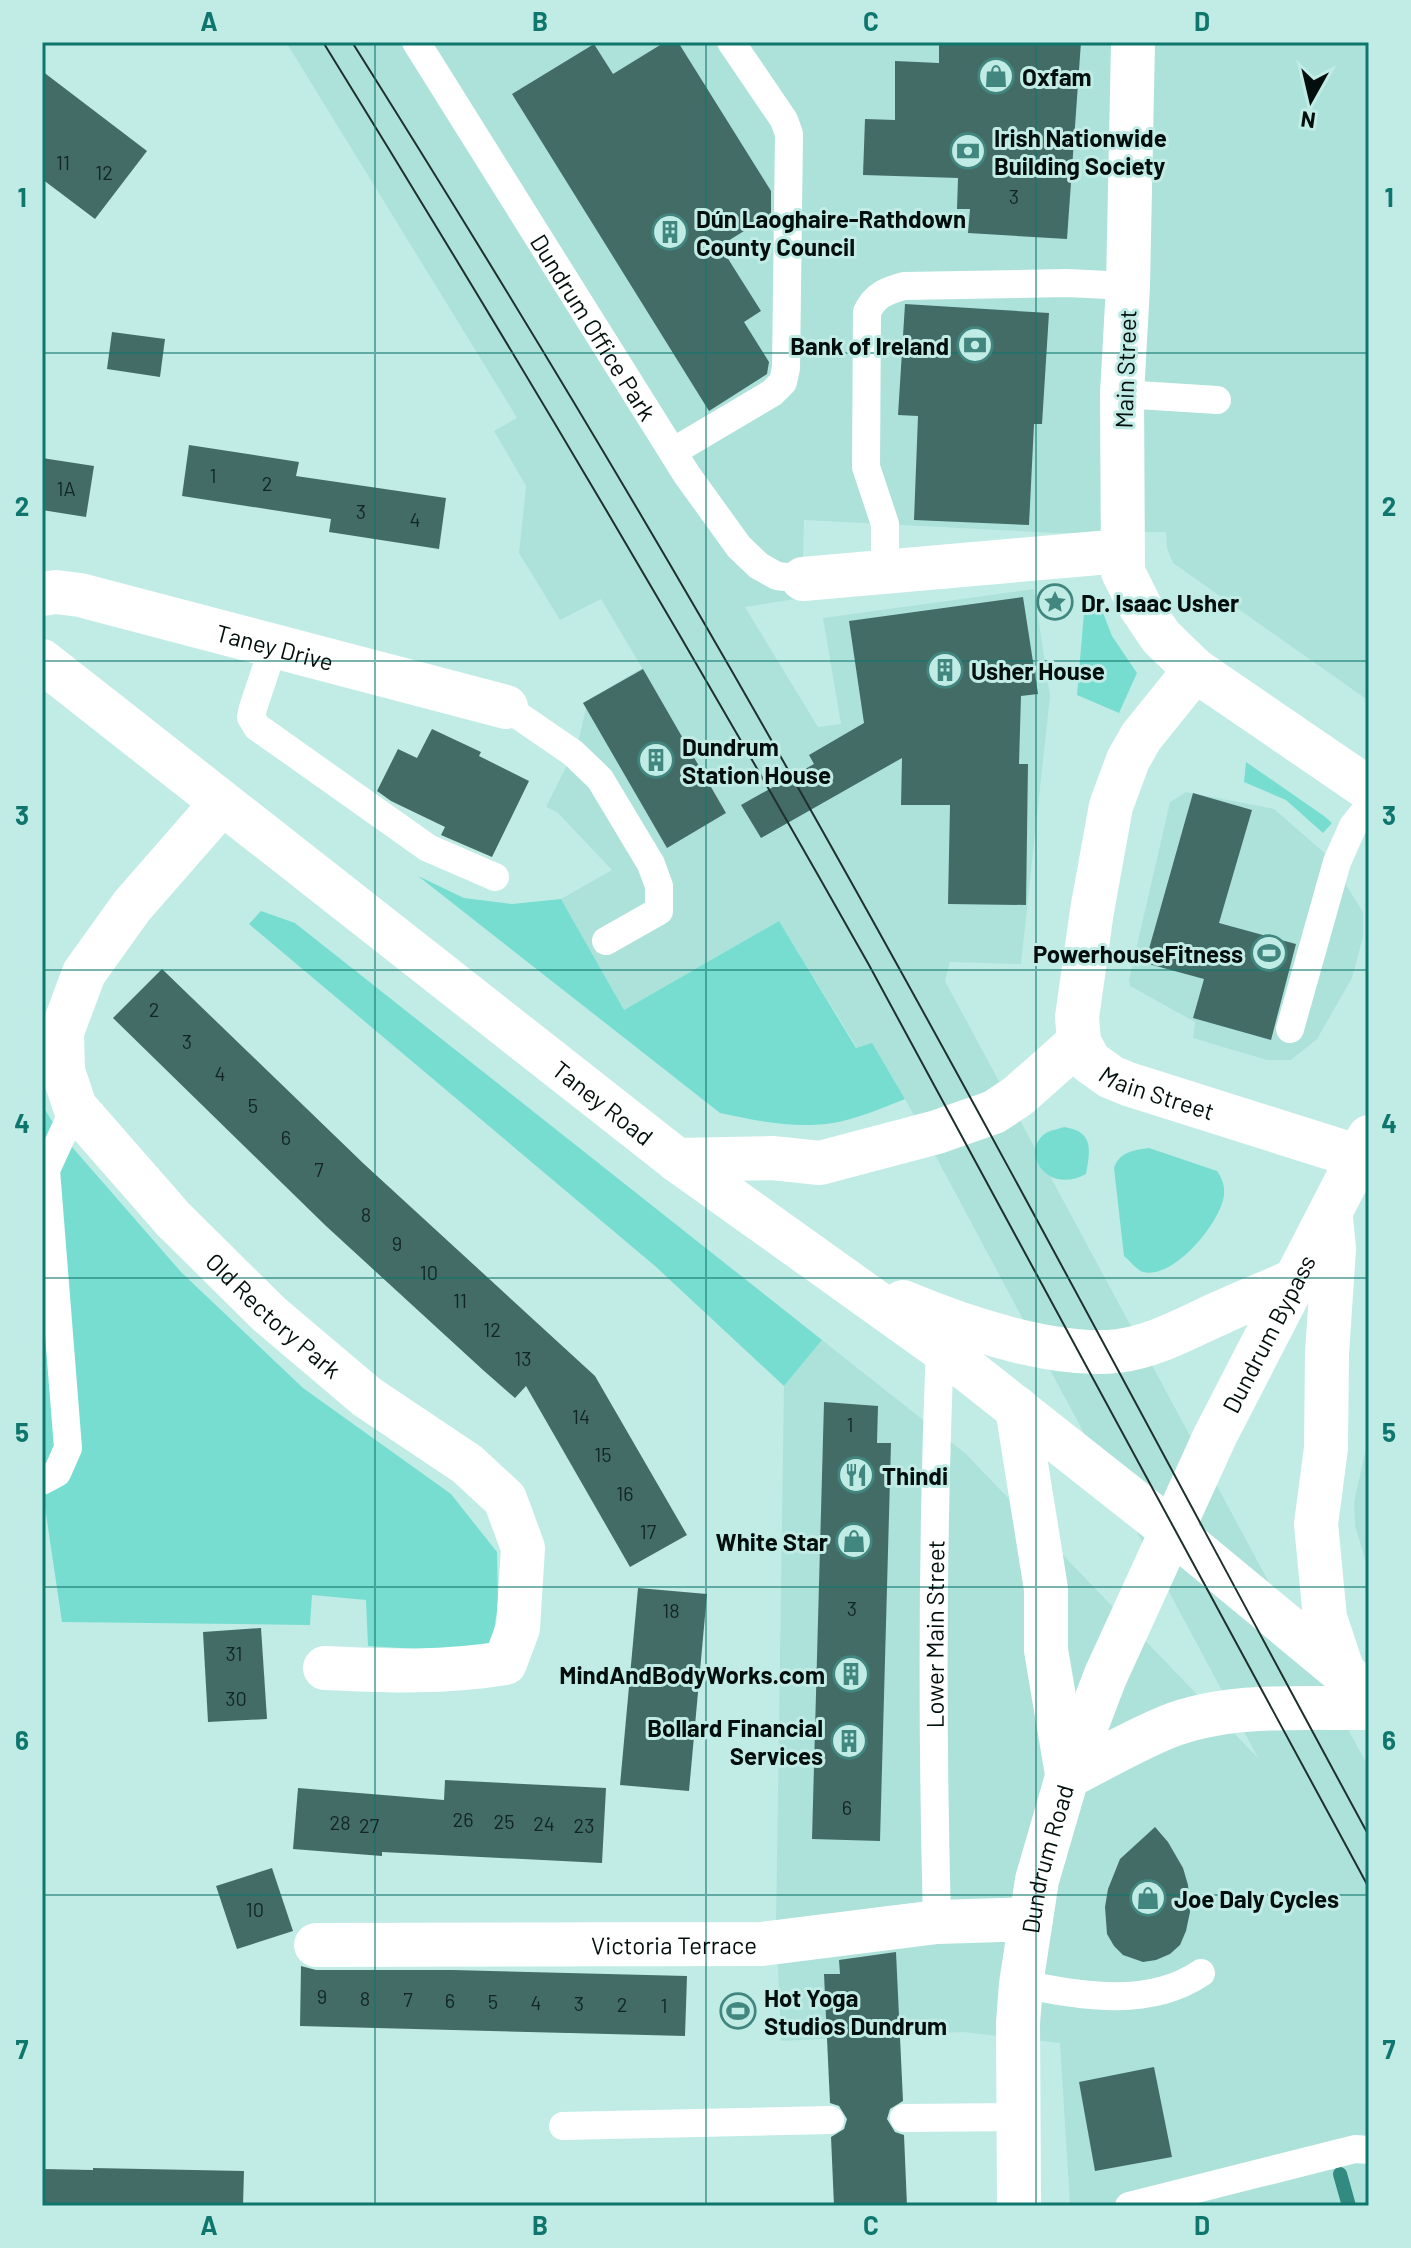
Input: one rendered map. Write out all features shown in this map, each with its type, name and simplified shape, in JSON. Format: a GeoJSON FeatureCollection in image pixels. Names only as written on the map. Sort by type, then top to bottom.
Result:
{"type":"FeatureCollection","features":[{"type":"Feature","properties":{"kind":"street","name":"Main Street"},"geometry":{"type":"LineString","coordinates":[[1133,42],[1128,286],[1122,394],[1123,572],[1140,606],[1161,637],[1195,670],[1369,789]]}},
{"type":"Feature","properties":{"kind":"street"},"geometry":{"type":"LineString","coordinates":[[803,579],[1121,551]]}},
{"type":"Feature","properties":{"kind":"street","name":"Taney Drive"},"geometry":{"type":"LineString","coordinates":[[42,594],[80,595],[506,707]]}},
{"type":"Feature","properties":{"kind":"street","name":"Taney Road"},"geometry":{"type":"LineString","coordinates":[[42,661],[677,1160],[940,1348],[1017,1408],[1173,1532],[1361,1692]]}},
{"type":"Feature","properties":{"kind":"street","name":"Main Street"},"geometry":{"type":"LineString","coordinates":[[1195,670],[1141,737],[1128,760],[1111,806],[1082,980],[1077,1017],[1079,1042],[1090,1062],[1111,1077],[1128,1084],[1364,1147]]}},
{"type":"Feature","properties":{"kind":"street","name":"Old Rectory Park"},"geometry":{"type":"LineString","coordinates":[[221,804],[132,906],[84,973],[62,1032],[63,1071],[75,1107],[173,1219],[269,1314],[367,1397],[467,1464],[505,1499],[523,1548],[518,1628],[505,1663],[420,1671],[325,1668]]}},
{"type":"Feature","properties":{"kind":"street"},"geometry":{"type":"LineString","coordinates":[[677,1160],[772,1158],[820,1163],[937,1132],[994,1112],[1079,1042]]}},
{"type":"Feature","properties":{"kind":"street","name":"Dundrum Bypass"},"geometry":{"type":"LineString","coordinates":[[1173,1532],[1215,1436],[1364,1147]]}},
{"type":"Feature","properties":{"kind":"street"},"geometry":{"type":"LineString","coordinates":[[1017,1408],[1046,1589],[1046,1650],[1067,1777],[1168,1726],[1244,1709],[1361,1692],[1325,1618],[1316,1524],[1326,1448],[1327,1353],[1334,1249],[1330,1212]]}},
{"type":"Feature","properties":{"kind":"street"},"geometry":{"type":"LineString","coordinates":[[829,1270],[948,1321],[1056,1348],[1118,1351],[1176,1334],[1296,1280]]}},
{"type":"Feature","properties":{"kind":"street","name":"Dundrum Road"},"geometry":{"type":"LineString","coordinates":[[1019,2206],[1018,2023],[1031,1919],[1046,1844],[1067,1777],[1105,1677],[1173,1532]]}},
{"type":"Feature","properties":{"kind":"street","name":"Victoria Terrace"},"geometry":{"type":"LineString","coordinates":[[316,1945],[762,1944],[937,1922],[1031,1919]]}},
{"type":"Feature","properties":{"kind":"lane","name":"Dundrum Office Park"},"geometry":{"type":"LineString","coordinates":[[416,42],[687,475],[739,547],[759,566],[777,576],[803,579]]}},
{"type":"Feature","properties":{"kind":"lane"},"geometry":{"type":"LineString","coordinates":[[674,451],[772,393],[783,382],[786,368],[789,134],[784,120],[731,42]]}},
{"type":"Feature","properties":{"kind":"lane"},"geometry":{"type":"LineString","coordinates":[[885,574],[885,524],[866,467],[867,312],[872,300],[885,291],[904,286],[1067,283],[1128,286]]}},
{"type":"Feature","properties":{"kind":"lane"},"geometry":{"type":"LineString","coordinates":[[1122,394],[1217,400]]}},
{"type":"Feature","properties":{"kind":"lane"},"geometry":{"type":"LineString","coordinates":[[273,648],[251,717],[257,727],[428,848],[495,877]]}},
{"type":"Feature","properties":{"kind":"lane"},"geometry":{"type":"LineString","coordinates":[[506,707],[573,753],[600,779],[651,864],[659,886],[659,911],[606,941]]}},
{"type":"Feature","properties":{"kind":"lane"},"geometry":{"type":"LineString","coordinates":[[1290,1029],[1337,862],[1353,826],[1369,806]]}},
{"type":"Feature","properties":{"kind":"lane"},"geometry":{"type":"LineString","coordinates":[[42,1481],[57,1473],[68,1448],[46,1170],[75,1107]]}},
{"type":"Feature","properties":{"kind":"lane","name":"Lower Main Street"},"geometry":{"type":"LineString","coordinates":[[937,1922],[932,1759],[940,1348]]}},
{"type":"Feature","properties":{"kind":"lane"},"geometry":{"type":"LineString","coordinates":[[1021,1984],[1076,1995],[1107,1997],[1166,1989],[1184,1984],[1201,1973]]}},
{"type":"Feature","properties":{"kind":"lane"},"geometry":{"type":"LineString","coordinates":[[904,2118],[1020,2117]]}},
{"type":"Feature","properties":{"kind":"lane"},"geometry":{"type":"LineString","coordinates":[[563,2126],[830,2120]]}},
{"type":"Feature","properties":{"kind":"lane"},"geometry":{"type":"LineString","coordinates":[[1129,2206],[1355,2149],[1369,2150]]}},
{"type":"Feature","properties":{"kind":"shaded area"},"geometry":{"type":"Polygon","coordinates":[[[286,42],[1369,42],[1369,701],[1173,563],[1167,548],[1166,532],[1056,533],[804,520],[802,598],[745,607],[818,727],[841,724],[823,618],[1034,589],[1050,696],[1021,964],[950,962],[945,981],[1369,1768],[1369,2206],[1070,2206],[1060,2043],[963,2032],[781,2041],[776,1923],[784,1386],[822,1340],[965,1453],[1258,1758],[905,1099],[872,1044],[857,1048],[779,921],[624,1010],[561,899],[612,870],[557,812],[546,807],[578,743],[586,708],[583,703],[642,668],[601,599],[560,620],[519,553],[526,486],[494,431],[517,418],[286,42]]]}},
{"type":"Feature","properties":{"kind":"shaded area"},"geometry":{"type":"Polygon","coordinates":[[[1098,600],[1112,636],[1137,673],[1119,713],[1077,695],[1085,601],[1098,600]]]}},
{"type":"Feature","properties":{"kind":"shaded area"},"geometry":{"type":"Polygon","coordinates":[[[1246,762],[1332,823],[1323,833],[1286,800],[1244,782],[1246,762]]]}},
{"type":"Feature","properties":{"kind":"shaded area"},"geometry":{"type":"Polygon","coordinates":[[[1186,792],[1274,809],[1328,856],[1363,912],[1363,937],[1352,978],[1317,1039],[1291,1060],[1267,1060],[1193,1038],[1195,1022],[1130,986],[1170,802],[1186,792]]]}},
{"type":"Feature","properties":{"kind":"shaded area"},"geometry":{"type":"Polygon","coordinates":[[[418,876],[464,898],[512,904],[561,899],[624,1010],[779,921],[856,1048],[872,1043],[905,1099],[851,1119],[819,1125],[776,1123],[720,1113],[418,876]]]}},
{"type":"Feature","properties":{"kind":"shaded area"},"geometry":{"type":"Polygon","coordinates":[[[261,911],[295,923],[822,1340],[784,1386],[655,1266],[249,924],[261,911]]]}},
{"type":"Feature","properties":{"kind":"shaded area"},"geometry":{"type":"Polygon","coordinates":[[[42,1105],[59,1132],[181,1272],[303,1388],[451,1494],[497,1552],[498,1604],[492,1644],[465,1652],[368,1646],[366,1600],[312,1595],[310,1625],[62,1622],[42,1487],[42,1105]]]}},
{"type":"Feature","properties":{"kind":"shaded area"},"geometry":{"type":"Polygon","coordinates":[[[1064,1127],[1085,1137],[1089,1149],[1086,1174],[1072,1179],[1049,1175],[1036,1159],[1038,1141],[1046,1133],[1064,1127]]]}},
{"type":"Feature","properties":{"kind":"shaded area"},"geometry":{"type":"Polygon","coordinates":[[[1149,1148],[1217,1171],[1222,1179],[1224,1195],[1214,1220],[1194,1247],[1168,1267],[1143,1272],[1124,1256],[1114,1168],[1123,1155],[1149,1148]]]}},
{"type":"Feature","properties":{"kind":"shaded area"},"geometry":{"type":"Polygon","coordinates":[[[1369,1435],[1369,1565],[1355,1526],[1354,1502],[1369,1435]]]}},
{"type":"Feature","properties":{"kind":"building","name":"Dún Laoghaire-Rathdown County Council"},"geometry":{"type":"Polygon","coordinates":[[[665,42],[678,42],[771,191],[771,214],[720,246],[761,311],[744,322],[769,362],[767,374],[709,411],[512,94],[594,44],[613,74],[665,42]]]}},
{"type":"Feature","properties":{"kind":"building"},"geometry":{"type":"Polygon","coordinates":[[[939,42],[1081,42],[1067,239],[968,233],[970,209],[957,209],[958,178],[863,175],[865,119],[895,120],[895,61],[939,63],[939,42]]]}},
{"type":"Feature","properties":{"kind":"building"},"geometry":{"type":"Polygon","coordinates":[[[42,71],[147,151],[95,219],[42,179],[42,71]]]}},
{"type":"Feature","properties":{"kind":"building"},"geometry":{"type":"Polygon","coordinates":[[[905,304],[1049,313],[1042,424],[1034,424],[1029,525],[914,520],[918,416],[898,415],[905,304]]]}},
{"type":"Feature","properties":{"kind":"building"},"geometry":{"type":"Polygon","coordinates":[[[112,332],[165,339],[160,377],[107,369],[112,332]]]}},
{"type":"Feature","properties":{"kind":"building"},"geometry":{"type":"Polygon","coordinates":[[[189,445],[299,462],[296,476],[446,498],[439,549],[329,532],[331,519],[182,496],[189,445]]]}},
{"type":"Feature","properties":{"kind":"building"},"geometry":{"type":"Polygon","coordinates":[[[42,458],[94,466],[86,517],[42,510],[42,458]]]}},
{"type":"Feature","properties":{"kind":"building"},"geometry":{"type":"Polygon","coordinates":[[[1023,597],[1038,694],[1021,696],[1019,764],[1028,764],[1026,905],[948,904],[950,805],[901,805],[902,758],[761,838],[741,805],[814,764],[809,755],[864,723],[849,621],[1023,597]]]}},
{"type":"Feature","properties":{"kind":"building","name":"Dundrum Station House"},"geometry":{"type":"Polygon","coordinates":[[[643,669],[726,813],[667,848],[583,703],[643,669]]]}},
{"type":"Feature","properties":{"kind":"building"},"geometry":{"type":"Polygon","coordinates":[[[432,729],[481,752],[479,756],[529,781],[492,857],[441,835],[445,827],[377,791],[398,749],[417,758],[432,729]]]}},
{"type":"Feature","properties":{"kind":"building"},"geometry":{"type":"Polygon","coordinates":[[[1193,793],[1252,810],[1219,923],[1296,944],[1271,1040],[1193,1018],[1204,979],[1145,963],[1193,793]]]}},
{"type":"Feature","properties":{"kind":"building"},"geometry":{"type":"Polygon","coordinates":[[[162,969],[364,1164],[595,1376],[687,1535],[630,1567],[526,1386],[515,1398],[483,1370],[326,1226],[113,1018],[162,969]]]}},
{"type":"Feature","properties":{"kind":"building"},"geometry":{"type":"Polygon","coordinates":[[[824,1402],[878,1406],[877,1443],[891,1443],[880,1841],[812,1839],[824,1402]]]}},
{"type":"Feature","properties":{"kind":"building"},"geometry":{"type":"Polygon","coordinates":[[[638,1588],[707,1594],[689,1791],[620,1785],[638,1588]]]}},
{"type":"Feature","properties":{"kind":"building"},"geometry":{"type":"Polygon","coordinates":[[[261,1628],[267,1719],[208,1722],[203,1632],[261,1628]]]}},
{"type":"Feature","properties":{"kind":"building"},"geometry":{"type":"Polygon","coordinates":[[[445,1780],[606,1788],[602,1863],[382,1852],[382,1856],[293,1849],[298,1788],[444,1800],[445,1780]]]}},
{"type":"Feature","properties":{"kind":"building","name":"Joe Daly Cycles"},"geometry":{"type":"Polygon","coordinates":[[[1155,1827],[1183,1868],[1190,1912],[1180,1945],[1170,1954],[1143,1962],[1123,1955],[1114,1946],[1107,1934],[1105,1907],[1108,1889],[1120,1859],[1155,1827]]]}},
{"type":"Feature","properties":{"kind":"building"},"geometry":{"type":"Polygon","coordinates":[[[272,1868],[293,1931],[237,1949],[216,1886],[272,1868]]]}},
{"type":"Feature","properties":{"kind":"building"},"geometry":{"type":"Polygon","coordinates":[[[896,1952],[903,2101],[890,2109],[887,2119],[895,2132],[904,2135],[907,2206],[834,2206],[831,2137],[844,2129],[847,2119],[839,2106],[830,2103],[824,1974],[840,1974],[839,1960],[896,1952]]]}},
{"type":"Feature","properties":{"kind":"building"},"geometry":{"type":"Polygon","coordinates":[[[301,1966],[316,1970],[687,1976],[685,2036],[300,2026],[301,1966]]]}},
{"type":"Feature","properties":{"kind":"building"},"geometry":{"type":"Polygon","coordinates":[[[1154,2067],[1172,2157],[1095,2171],[1079,2082],[1154,2067]]]}},
{"type":"Feature","properties":{"kind":"building"},"geometry":{"type":"Polygon","coordinates":[[[42,2169],[244,2171],[243,2206],[42,2206],[42,2169]]]}},
{"type":"Feature","properties":{"kind":"waterway"},"geometry":{"type":"LineString","coordinates":[[1340,2174],[1349,2206]]}},
{"type":"Feature","properties":{"kind":"tram line"},"geometry":{"type":"LineString","coordinates":[[323,42],[600,500],[869,965],[1369,1888]]}},
{"type":"Feature","properties":{"kind":"tram line"},"geometry":{"type":"LineString","coordinates":[[352,42],[585,422],[754,710],[951,1063],[1369,1836]]}},
{"type":"Feature","properties":{"kind":"place","name":"Oxfam"},"geometry":{"type":"Point","coordinates":[996,76]}},
{"type":"Feature","properties":{"kind":"place","name":"Irish Nationwide Building Society"},"geometry":{"type":"Point","coordinates":[968,151]}},
{"type":"Feature","properties":{"kind":"place","name":"Dún Laoghaire-Rathdown County Council"},"geometry":{"type":"Point","coordinates":[670,232]}},
{"type":"Feature","properties":{"kind":"place","name":"Bank of Ireland"},"geometry":{"type":"Point","coordinates":[975,345]}},
{"type":"Feature","properties":{"kind":"place","name":"Dr. Isaac Usher"},"geometry":{"type":"Point","coordinates":[1055,602]}},
{"type":"Feature","properties":{"kind":"place","name":"Usher House"},"geometry":{"type":"Point","coordinates":[945,670]}},
{"type":"Feature","properties":{"kind":"place","name":"Dundrum Station House"},"geometry":{"type":"Point","coordinates":[656,760]}},
{"type":"Feature","properties":{"kind":"place","name":"PowerhouseFitness"},"geometry":{"type":"Point","coordinates":[1269,953]}},
{"type":"Feature","properties":{"kind":"place","name":"Thindi"},"geometry":{"type":"Point","coordinates":[856,1475]}},
{"type":"Feature","properties":{"kind":"place","name":"White Star"},"geometry":{"type":"Point","coordinates":[854,1541]}},
{"type":"Feature","properties":{"kind":"place","name":"MindAndBodyWorks.com"},"geometry":{"type":"Point","coordinates":[851,1674]}},
{"type":"Feature","properties":{"kind":"place","name":"Bollard Financial Services"},"geometry":{"type":"Point","coordinates":[849,1741]}},
{"type":"Feature","properties":{"kind":"place","name":"Joe Daly Cycles"},"geometry":{"type":"Point","coordinates":[1148,1898]}},
{"type":"Feature","properties":{"kind":"place","name":"Hot Yoga Studios Dundrum"},"geometry":{"type":"Point","coordinates":[738,2011]}}]}
